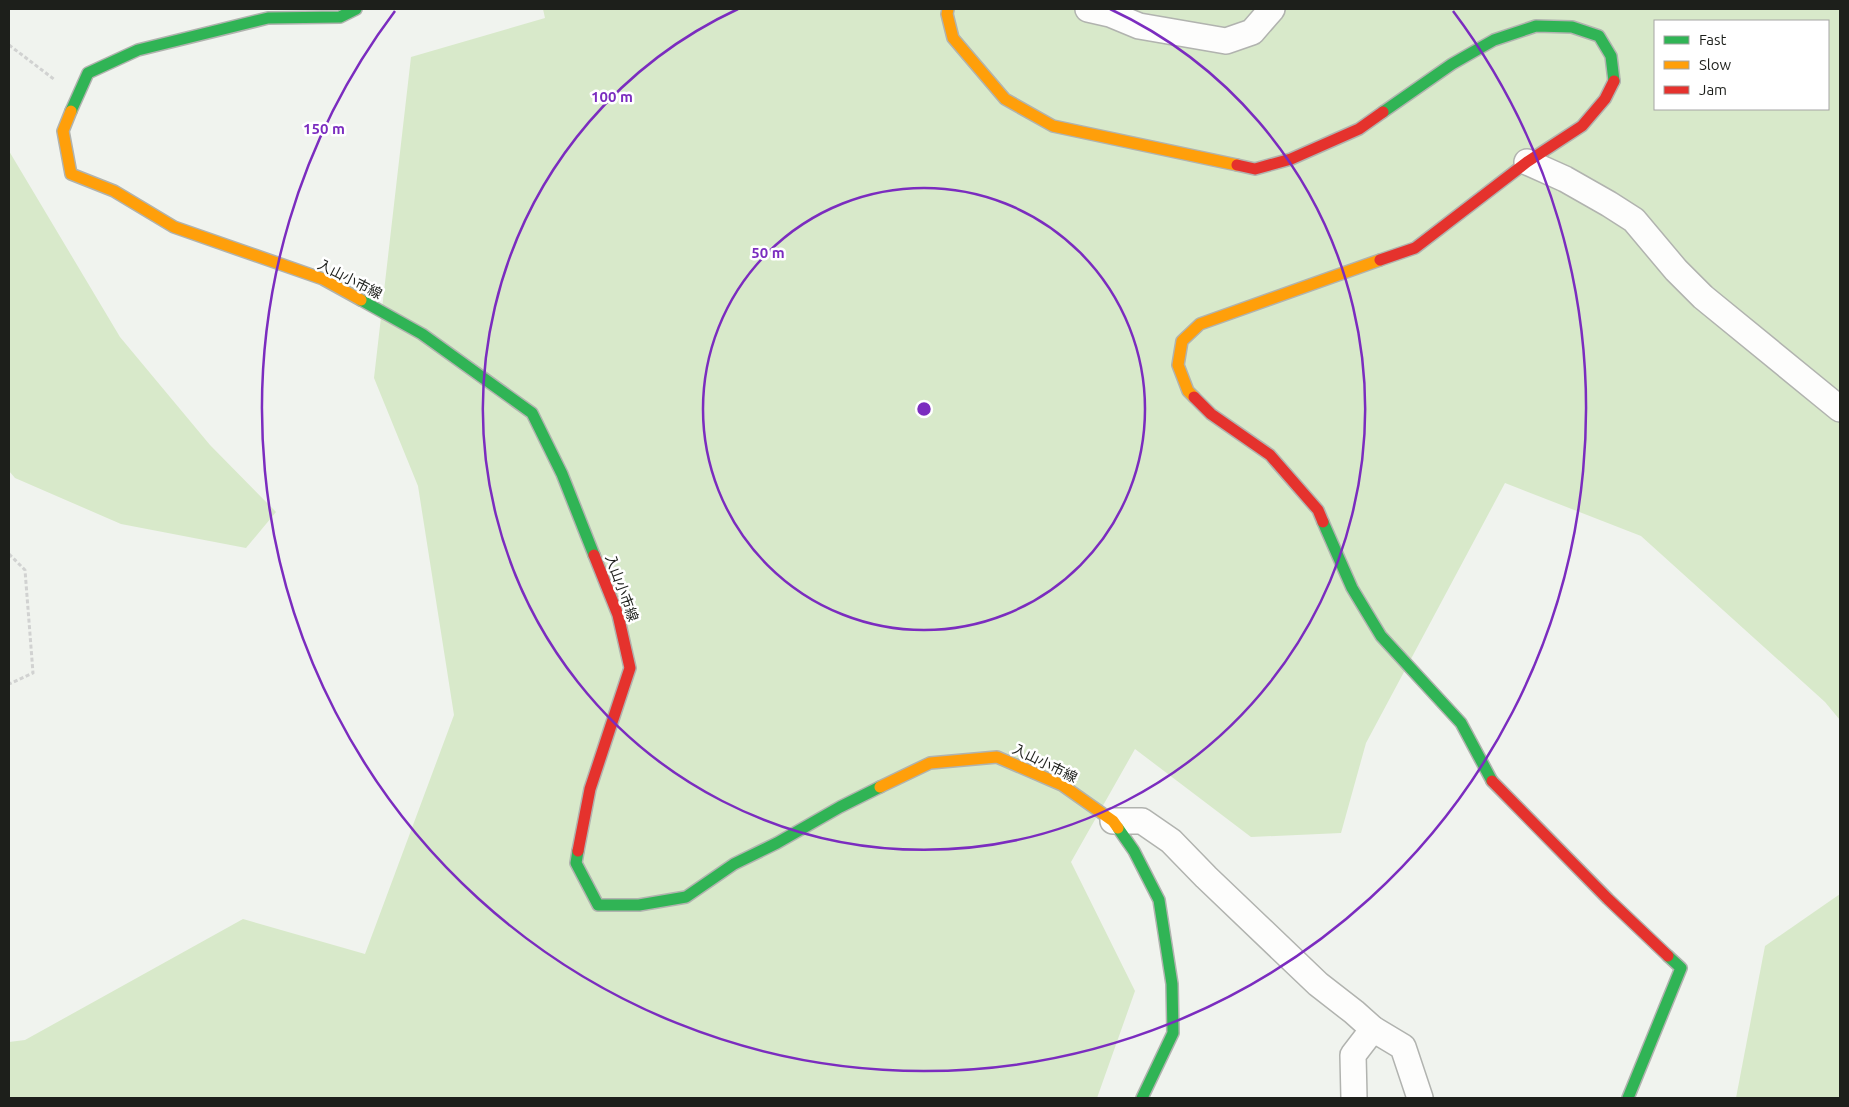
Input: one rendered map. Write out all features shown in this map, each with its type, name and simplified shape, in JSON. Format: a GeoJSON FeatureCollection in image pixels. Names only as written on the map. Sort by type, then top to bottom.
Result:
{"type":"FeatureCollection","features":[{"type":"Feature","properties":{"kind":"main road","name":"入山小市線"},"geometry":{"type":"LineString","coordinates":[[356,9],[340,17],[268,18],[138,50],[88,73],[63,131],[71,174],[114,191],[174,226],[323,279],[422,334],[532,413],[562,474],[618,615],[630,668],[590,789],[576,864],[598,905],[639,905],[686,897],[734,864],[777,843],[840,807],[930,763],[997,756],[1062,785],[1113,821],[1134,851],[1159,900],[1172,984],[1173,1033],[1142,1098]]}},
{"type":"Feature","properties":{"kind":"main road"},"geometry":{"type":"LineString","coordinates":[[948,9],[947,14],[953,38],[1005,99],[1053,126],[1255,169],[1291,159],[1359,129],[1452,64],[1494,40],[1536,26],[1572,27],[1599,36],[1611,56],[1615,79],[1605,99],[1582,126],[1527,162],[1415,248],[1200,324],[1182,341],[1178,365],[1188,391],[1211,414],[1270,454],[1318,510],[1352,588],[1381,636],[1461,724],[1491,780],[1608,899],[1681,968],[1628,1098]]}},
{"type":"Feature","properties":{"kind":"street"},"geometry":{"type":"LineString","coordinates":[[1088,9],[1110,14],[1139,26],[1226,41],[1252,32],[1272,9]]}},
{"type":"Feature","properties":{"kind":"street"},"geometry":{"type":"LineString","coordinates":[[1527,162],[1565,178],[1634,220],[1676,270],[1703,297],[1840,409]]}},
{"type":"Feature","properties":{"kind":"street"},"geometry":{"type":"LineString","coordinates":[[1113,821],[1142,821],[1171,841],[1318,984],[1373,1029],[1403,1047],[1420,1098]]}},
{"type":"Feature","properties":{"kind":"street"},"geometry":{"type":"LineString","coordinates":[[1354,1098],[1353,1055],[1373,1029]]}},
{"type":"Feature","properties":{"kind":"path"},"geometry":{"type":"LineString","coordinates":[[9,45],[78,97]]}},
{"type":"Feature","properties":{"kind":"path"},"geometry":{"type":"LineString","coordinates":[[9,554],[25,570],[33,673],[9,684]]}},
{"type":"Feature","properties":{"kind":"green space"},"geometry":{"type":"Polygon","coordinates":[[[543,9],[1840,9],[1840,720],[1825,702],[1641,536],[1505,483],[1366,743],[1341,833],[1251,837],[1135,749],[1071,862],[1135,991],[1097,1098],[9,1098],[9,1042],[25,1040],[243,919],[365,954],[454,715],[418,486],[374,378],[411,57],[545,18],[543,9]]]}},
{"type":"Feature","properties":{"kind":"green space"},"geometry":{"type":"Polygon","coordinates":[[[9,151],[120,337],[210,445],[276,512],[246,548],[121,524],[15,478],[9,471],[9,151]]]}},
{"type":"Feature","properties":{"kind":"green space"},"geometry":{"type":"Polygon","coordinates":[[[1840,894],[1840,1098],[1736,1098],[1765,946],[1840,894]]]}},
{"type":"Feature","properties":{"kind":"traffic: fast"},"geometry":{"type":"LineString","coordinates":[[71,111],[88,73],[138,50],[268,18],[340,17],[356,9]]}},
{"type":"Feature","properties":{"kind":"traffic: fast"},"geometry":{"type":"LineString","coordinates":[[1383,112],[1452,64],[1494,40],[1536,26],[1572,27],[1599,36],[1611,56],[1614,81]]}},
{"type":"Feature","properties":{"kind":"traffic: fast"},"geometry":{"type":"LineString","coordinates":[[361,300],[422,334],[532,413],[562,474],[594,555]]}},
{"type":"Feature","properties":{"kind":"traffic: fast"},"geometry":{"type":"LineString","coordinates":[[1323,522],[1352,588],[1381,636],[1461,723],[1492,781]]}},
{"type":"Feature","properties":{"kind":"traffic: fast"},"geometry":{"type":"LineString","coordinates":[[578,851],[576,863],[598,905],[639,905],[686,897],[734,864],[880,787]]}},
{"type":"Feature","properties":{"kind":"traffic: fast"},"geometry":{"type":"LineString","coordinates":[[1118,828],[1134,851],[1159,900],[1172,984],[1173,1033],[1142,1098]]}},
{"type":"Feature","properties":{"kind":"traffic: fast"},"geometry":{"type":"LineString","coordinates":[[1628,1098],[1681,968],[1668,956]]}},
{"type":"Feature","properties":{"kind":"traffic: slow"},"geometry":{"type":"LineString","coordinates":[[948,9],[947,14],[953,38],[1005,99],[1053,126],[1237,165]]}},
{"type":"Feature","properties":{"kind":"traffic: slow"},"geometry":{"type":"LineString","coordinates":[[71,111],[63,131],[71,174],[114,191],[174,227],[323,279],[361,300]]}},
{"type":"Feature","properties":{"kind":"traffic: slow"},"geometry":{"type":"LineString","coordinates":[[1194,397],[1188,391],[1178,365],[1182,341],[1200,324],[1380,260]]}},
{"type":"Feature","properties":{"kind":"traffic: slow"},"geometry":{"type":"LineString","coordinates":[[880,787],[930,763],[997,757],[1062,785],[1113,821],[1118,828]]}},
{"type":"Feature","properties":{"kind":"traffic: jam"},"geometry":{"type":"LineString","coordinates":[[1380,260],[1415,248],[1527,162],[1582,126],[1605,99],[1614,81]]}},
{"type":"Feature","properties":{"kind":"traffic: jam"},"geometry":{"type":"LineString","coordinates":[[1237,165],[1255,169],[1291,159],[1359,129],[1383,112]]}},
{"type":"Feature","properties":{"kind":"traffic: jam"},"geometry":{"type":"LineString","coordinates":[[1194,397],[1211,414],[1270,455],[1318,510],[1323,522]]}},
{"type":"Feature","properties":{"kind":"traffic: jam"},"geometry":{"type":"LineString","coordinates":[[578,851],[590,789],[630,668],[618,615],[594,555]]}},
{"type":"Feature","properties":{"kind":"traffic: jam"},"geometry":{"type":"LineString","coordinates":[[1492,781],[1608,899],[1668,956]]}}]}
